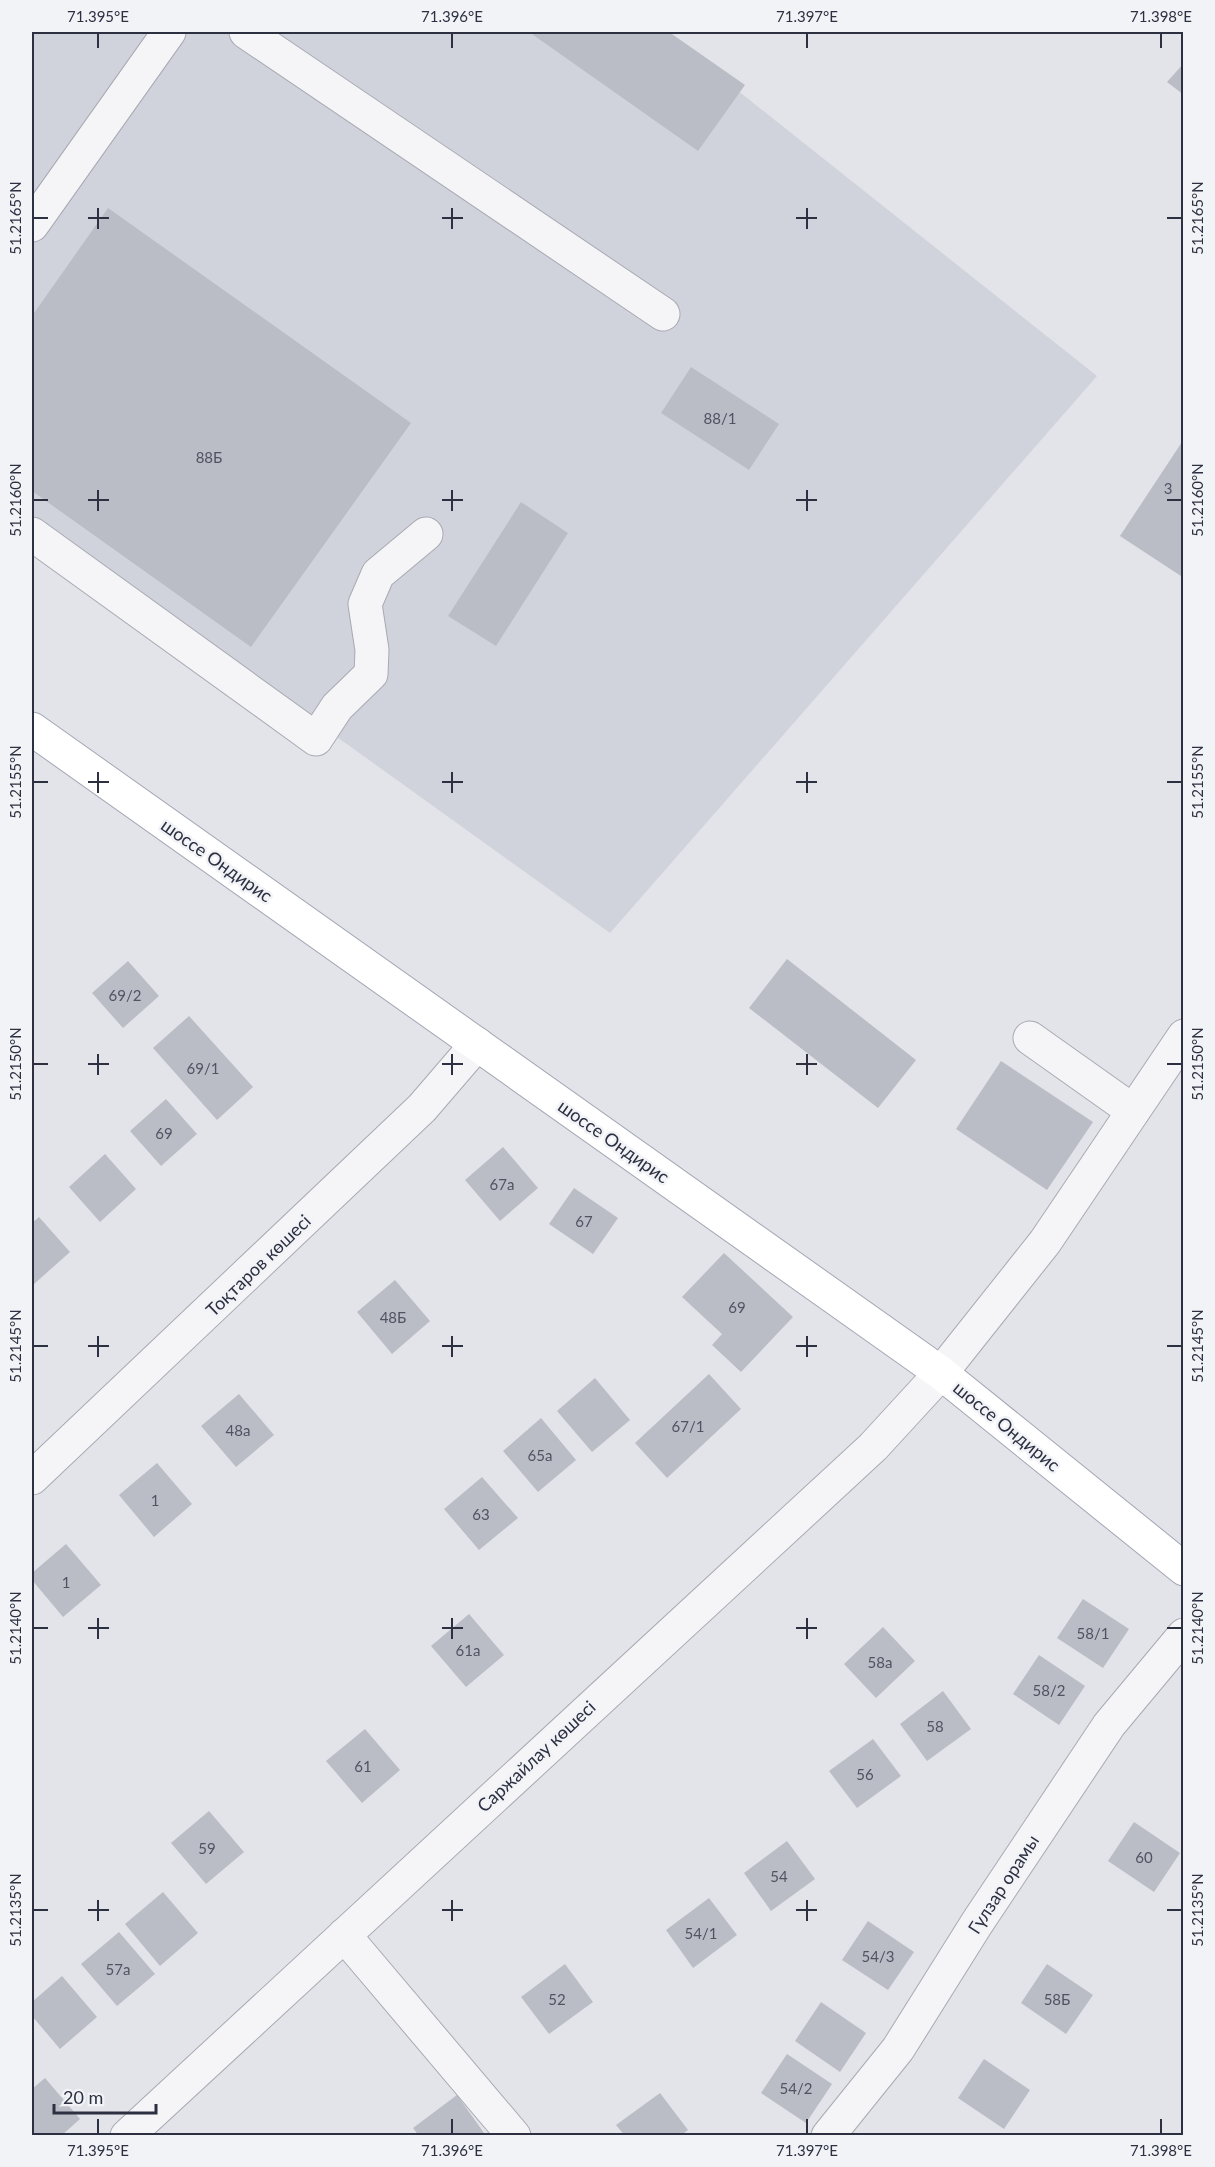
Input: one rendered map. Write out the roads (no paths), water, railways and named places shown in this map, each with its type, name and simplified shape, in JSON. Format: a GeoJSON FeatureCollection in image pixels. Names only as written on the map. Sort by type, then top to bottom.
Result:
{"type":"FeatureCollection","features":[{"type":"Feature","properties":{"kind":"main road","name":"шоссе Ондирис"},"geometry":{"type":"LineString","coordinates":[[32,729],[941,1373],[1184,1569]]}},
{"type":"Feature","properties":{"kind":"street"},"geometry":{"type":"LineString","coordinates":[[32,225],[169,32]]}},
{"type":"Feature","properties":{"kind":"street"},"geometry":{"type":"LineString","coordinates":[[246,32],[663,314]]}},
{"type":"Feature","properties":{"kind":"street"},"geometry":{"type":"LineString","coordinates":[[32,534],[316,739],[337,707],[371,675],[372,650],[365,604],[378,573],[426,534]]}},
{"type":"Feature","properties":{"kind":"street","name":"Саржайлау көшесі"},"geometry":{"type":"LineString","coordinates":[[127,2136],[873,1447],[941,1373],[1045,1242],[1184,1036]]}},
{"type":"Feature","properties":{"kind":"street"},"geometry":{"type":"LineString","coordinates":[[1030,1038],[1133,1111]]}},
{"type":"Feature","properties":{"kind":"street","name":"Тоқтаров көшесі"},"geometry":{"type":"LineString","coordinates":[[32,1478],[422,1108],[477,1044]]}},
{"type":"Feature","properties":{"kind":"street","name":"Гүлзар орамы"},"geometry":{"type":"LineString","coordinates":[[828,2136],[898,2049],[977,1923],[1109,1725],[1184,1635]]}},
{"type":"Feature","properties":{"kind":"street"},"geometry":{"type":"LineString","coordinates":[[344,1935],[514,2136]]}}]}
